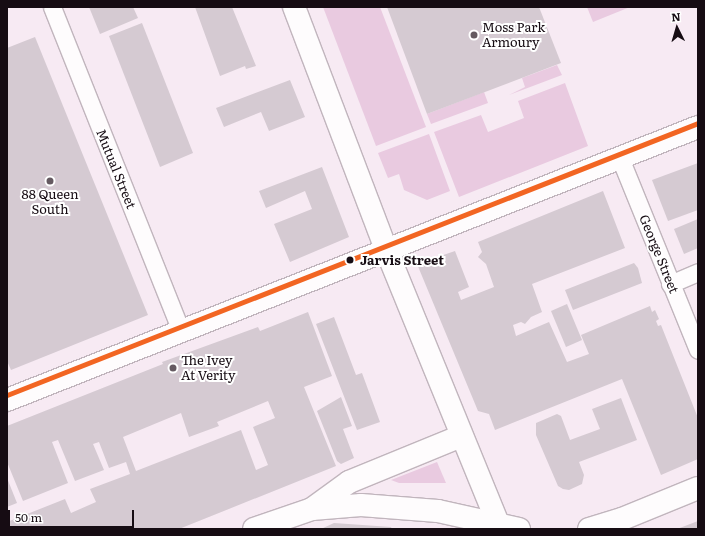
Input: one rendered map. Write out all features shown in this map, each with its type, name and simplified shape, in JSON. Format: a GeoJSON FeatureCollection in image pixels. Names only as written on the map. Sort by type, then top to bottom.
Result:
{"type":"FeatureCollection","features":[{"type":"Feature","properties":{"kind":"main road"},"geometry":{"type":"LineString","coordinates":[[294,7],[386,250],[499,526]]}},
{"type":"Feature","properties":{"kind":"main road"},"geometry":{"type":"LineString","coordinates":[[7,400],[698,127]]}},
{"type":"Feature","properties":{"kind":"main road"},"geometry":{"type":"LineString","coordinates":[[312,509],[349,482],[461,436]]}},
{"type":"Feature","properties":{"kind":"main road"},"geometry":{"type":"LineString","coordinates":[[589,529],[622,519],[698,488]]}},
{"type":"Feature","properties":{"kind":"main road"},"geometry":{"type":"LineString","coordinates":[[254,529],[312,509],[361,505],[438,512],[519,529]]}},
{"type":"Feature","properties":{"kind":"street","name":"Mutual Street"},"geometry":{"type":"LineString","coordinates":[[52,7],[181,331]]}},
{"type":"Feature","properties":{"kind":"street","name":"George Street"},"geometry":{"type":"LineString","coordinates":[[620,158],[698,350]]}},
{"type":"Feature","properties":{"kind":"street"},"geometry":{"type":"LineString","coordinates":[[670,284],[698,272]]}},
{"type":"Feature","properties":{"kind":"shaded area"},"geometry":{"type":"Polygon","coordinates":[[[323,7],[380,7],[426,127],[376,146],[323,7]]]}},
{"type":"Feature","properties":{"kind":"shaded area"},"geometry":{"type":"Polygon","coordinates":[[[587,7],[630,7],[593,22],[587,7]]]}},
{"type":"Feature","properties":{"kind":"shaded area"},"geometry":{"type":"Polygon","coordinates":[[[557,65],[562,75],[509,95],[525,87],[522,78],[557,65]]]}},
{"type":"Feature","properties":{"kind":"shaded area"},"geometry":{"type":"Polygon","coordinates":[[[565,83],[588,146],[459,197],[434,132],[481,115],[488,132],[524,118],[518,101],[565,83]]]}},
{"type":"Feature","properties":{"kind":"shaded area"},"geometry":{"type":"Polygon","coordinates":[[[484,92],[488,103],[431,124],[427,114],[484,92]]]}},
{"type":"Feature","properties":{"kind":"shaded area"},"geometry":{"type":"Polygon","coordinates":[[[429,134],[450,191],[427,200],[404,190],[399,174],[388,178],[378,153],[429,134]]]}},
{"type":"Feature","properties":{"kind":"shaded area"},"geometry":{"type":"Polygon","coordinates":[[[437,462],[446,483],[399,483],[391,480],[437,462]]]}},
{"type":"Feature","properties":{"kind":"building"},"geometry":{"type":"Polygon","coordinates":[[[89,7],[133,7],[138,18],[100,34],[89,7]]]}},
{"type":"Feature","properties":{"kind":"building"},"geometry":{"type":"Polygon","coordinates":[[[195,7],[232,7],[256,66],[246,69],[245,66],[220,76],[195,7]]]}},
{"type":"Feature","properties":{"kind":"building","name":"Moss Park Armoury"},"geometry":{"type":"Polygon","coordinates":[[[387,7],[539,7],[561,63],[427,114],[387,7]]]}},
{"type":"Feature","properties":{"kind":"building"},"geometry":{"type":"Polygon","coordinates":[[[142,23],[193,153],[160,167],[109,36],[142,23]]]}},
{"type":"Feature","properties":{"kind":"building","name":"88 Queen South"},"geometry":{"type":"Polygon","coordinates":[[[35,37],[148,315],[11,370],[7,361],[7,48],[35,37]]]}},
{"type":"Feature","properties":{"kind":"building"},"geometry":{"type":"Polygon","coordinates":[[[290,80],[305,117],[269,131],[261,112],[224,127],[216,108],[290,80]]]}},
{"type":"Feature","properties":{"kind":"building"},"geometry":{"type":"Polygon","coordinates":[[[698,163],[698,210],[668,221],[652,180],[698,163]]]}},
{"type":"Feature","properties":{"kind":"building"},"geometry":{"type":"Polygon","coordinates":[[[322,167],[349,237],[290,262],[274,224],[312,209],[305,191],[266,208],[259,191],[322,167]]]}},
{"type":"Feature","properties":{"kind":"building"},"geometry":{"type":"Polygon","coordinates":[[[603,191],[625,248],[532,284],[542,312],[531,317],[525,324],[521,322],[513,325],[516,336],[549,322],[567,362],[589,354],[581,335],[650,306],[652,312],[655,310],[659,319],[656,321],[658,326],[661,325],[698,418],[698,459],[661,475],[622,379],[495,430],[489,414],[478,411],[417,264],[455,251],[469,287],[458,292],[461,300],[494,287],[486,264],[478,257],[482,252],[478,242],[603,191]]]}},
{"type":"Feature","properties":{"kind":"building"},"geometry":{"type":"Polygon","coordinates":[[[698,219],[698,248],[684,254],[674,229],[698,219]]]}},
{"type":"Feature","properties":{"kind":"building"},"geometry":{"type":"Polygon","coordinates":[[[634,263],[638,268],[642,283],[573,310],[565,290],[634,263]]]}},
{"type":"Feature","properties":{"kind":"building"},"geometry":{"type":"Polygon","coordinates":[[[567,304],[582,340],[566,347],[551,311],[567,304]]]}},
{"type":"Feature","properties":{"kind":"building"},"geometry":{"type":"Polygon","coordinates":[[[308,312],[332,376],[304,387],[336,466],[179,529],[7,529],[7,522],[65,499],[71,513],[96,502],[90,489],[130,474],[126,462],[109,468],[99,442],[93,444],[104,470],[75,481],[58,440],[52,442],[68,483],[23,501],[7,462],[7,426],[163,364],[162,362],[258,327],[260,331],[308,312]],[[268,401],[217,422],[219,426],[189,437],[181,413],[123,437],[136,471],[241,430],[256,470],[268,465],[253,427],[275,418],[268,401]]]}},
{"type":"Feature","properties":{"kind":"building"},"geometry":{"type":"Polygon","coordinates":[[[334,317],[356,375],[362,373],[380,422],[357,430],[316,324],[334,317]]]}},
{"type":"Feature","properties":{"kind":"building"},"geometry":{"type":"Polygon","coordinates":[[[341,397],[352,426],[343,429],[354,458],[341,464],[337,461],[317,411],[341,397]]]}},
{"type":"Feature","properties":{"kind":"building"},"geometry":{"type":"Polygon","coordinates":[[[621,398],[637,440],[579,462],[584,475],[582,484],[569,490],[558,486],[536,435],[536,423],[557,414],[561,416],[570,440],[600,429],[592,409],[621,398]]]}},
{"type":"Feature","properties":{"kind":"building"},"geometry":{"type":"Polygon","coordinates":[[[7,478],[17,503],[7,507],[7,478]]]}},
{"type":"Feature","properties":{"kind":"building"},"geometry":{"type":"Polygon","coordinates":[[[698,521],[698,529],[677,529],[698,521]]]}},
{"type":"Feature","properties":{"kind":"building"},"geometry":{"type":"Polygon","coordinates":[[[334,523],[391,527],[392,529],[321,529],[334,523]]]}},
{"type":"Feature","properties":{"kind":"transit line"},"geometry":{"type":"LineString","coordinates":[[7,395],[698,123]]}},
{"type":"Feature","properties":{"kind":"place","name":"Moss Park Armoury"},"geometry":{"type":"Point","coordinates":[474,35]}},
{"type":"Feature","properties":{"kind":"place","name":"88 Queen South"},"geometry":{"type":"Point","coordinates":[50,181]}},
{"type":"Feature","properties":{"kind":"place","name":"Jarvis Street"},"geometry":{"type":"Point","coordinates":[350,260]}},
{"type":"Feature","properties":{"kind":"place","name":"The Ivey At Verity"},"geometry":{"type":"Point","coordinates":[173,368]}}]}
